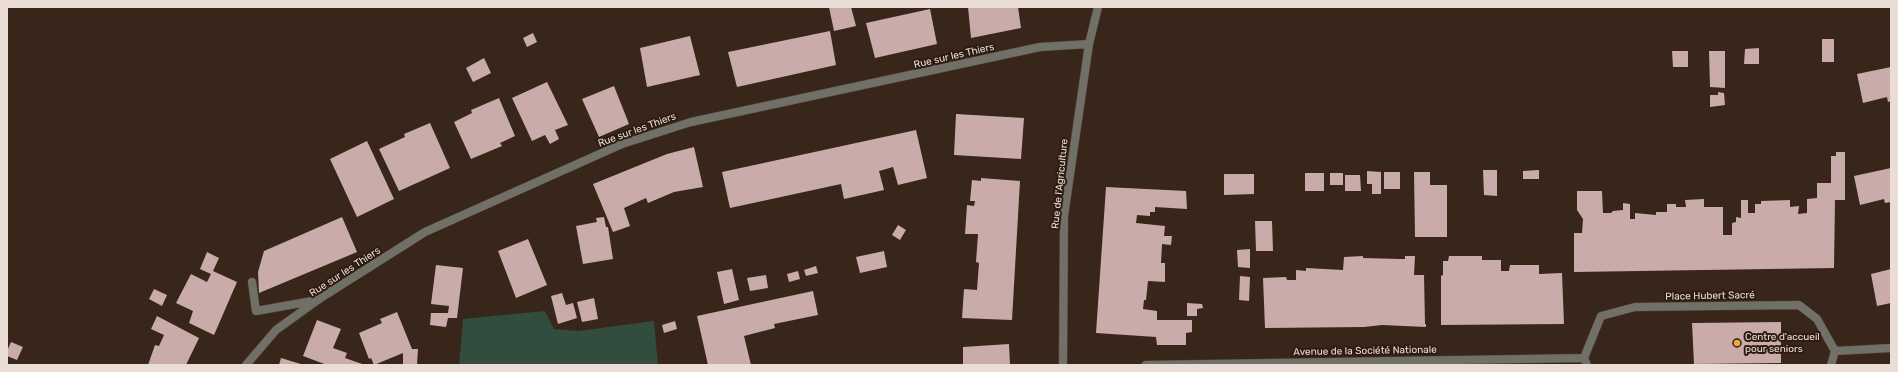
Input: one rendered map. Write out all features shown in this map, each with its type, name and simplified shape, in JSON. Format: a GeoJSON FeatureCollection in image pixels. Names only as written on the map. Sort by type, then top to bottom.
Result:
{"type":"FeatureCollection","features":[{"type":"Feature","properties":{"kind":"street","name":"Rue de l'Agriculture"},"geometry":{"type":"LineString","coordinates":[[1063,365],[1064,216],[1089,44],[1098,7]]}},
{"type":"Feature","properties":{"kind":"street","name":"Rue sur les Thiers"},"geometry":{"type":"LineString","coordinates":[[246,365],[276,330],[320,299],[425,232],[622,144],[691,122],[1040,47],[1089,44]]}},
{"type":"Feature","properties":{"kind":"street"},"geometry":{"type":"LineString","coordinates":[[252,282],[256,311],[320,299]]}},
{"type":"Feature","properties":{"kind":"street","name":"Place Hubert Sacré"},"geometry":{"type":"LineString","coordinates":[[1586,361],[1601,316],[1635,307],[1799,305],[1817,319],[1836,352]]}},
{"type":"Feature","properties":{"kind":"street"},"geometry":{"type":"LineString","coordinates":[[1831,365],[1836,352],[1891,348]]}},
{"type":"Feature","properties":{"kind":"street","name":"Avenue de la Société Nationale"},"geometry":{"type":"LineString","coordinates":[[1146,365],[1586,361]]}},
{"type":"Feature","properties":{"kind":"green space"},"geometry":{"type":"Polygon","coordinates":[[[545,311],[554,329],[578,331],[654,321],[658,365],[459,365],[463,319],[545,311]]]}},
{"type":"Feature","properties":{"kind":"building"},"geometry":{"type":"Polygon","coordinates":[[[829,7],[851,7],[856,26],[834,31],[829,7]]]}},
{"type":"Feature","properties":{"kind":"building"},"geometry":{"type":"Polygon","coordinates":[[[968,7],[1018,7],[1021,28],[971,38],[968,7]]]}},
{"type":"Feature","properties":{"kind":"building"},"geometry":{"type":"Polygon","coordinates":[[[930,9],[937,44],[875,58],[866,23],[930,9]]]}},
{"type":"Feature","properties":{"kind":"building"},"geometry":{"type":"Polygon","coordinates":[[[830,31],[836,65],[737,87],[728,52],[830,31]]]}},
{"type":"Feature","properties":{"kind":"building"},"geometry":{"type":"Polygon","coordinates":[[[533,33],[537,42],[527,47],[523,38],[533,33]]]}},
{"type":"Feature","properties":{"kind":"building"},"geometry":{"type":"Polygon","coordinates":[[[690,36],[700,75],[647,87],[640,48],[690,36]]]}},
{"type":"Feature","properties":{"kind":"building"},"geometry":{"type":"Polygon","coordinates":[[[1822,39],[1834,39],[1834,62],[1822,62],[1822,39]]]}},
{"type":"Feature","properties":{"kind":"building"},"geometry":{"type":"Polygon","coordinates":[[[1759,48],[1759,64],[1744,64],[1745,49],[1759,48]]]}},
{"type":"Feature","properties":{"kind":"building"},"geometry":{"type":"Polygon","coordinates":[[[1672,51],[1688,51],[1688,67],[1673,67],[1672,51]]]}},
{"type":"Feature","properties":{"kind":"building"},"geometry":{"type":"Polygon","coordinates":[[[1709,51],[1725,51],[1725,88],[1710,87],[1709,51]]]}},
{"type":"Feature","properties":{"kind":"building"},"geometry":{"type":"Polygon","coordinates":[[[484,58],[491,73],[473,82],[466,68],[484,58]]]}},
{"type":"Feature","properties":{"kind":"building"},"geometry":{"type":"Polygon","coordinates":[[[1891,67],[1891,101],[1888,102],[1887,97],[1863,103],[1857,74],[1891,67]]]}},
{"type":"Feature","properties":{"kind":"building"},"geometry":{"type":"Polygon","coordinates":[[[547,82],[568,125],[555,130],[559,139],[550,144],[545,135],[532,141],[512,98],[547,82]]]}},
{"type":"Feature","properties":{"kind":"building"},"geometry":{"type":"Polygon","coordinates":[[[614,86],[629,124],[599,137],[582,99],[614,86]]]}},
{"type":"Feature","properties":{"kind":"building"},"geometry":{"type":"Polygon","coordinates":[[[1718,92],[1724,93],[1725,105],[1710,107],[1710,95],[1718,95],[1718,92]]]}},
{"type":"Feature","properties":{"kind":"building"},"geometry":{"type":"Polygon","coordinates":[[[499,98],[515,136],[500,143],[502,146],[471,159],[454,122],[472,113],[471,110],[499,98]]]}},
{"type":"Feature","properties":{"kind":"building"},"geometry":{"type":"Polygon","coordinates":[[[956,114],[1024,118],[1021,159],[954,155],[956,114]]]}},
{"type":"Feature","properties":{"kind":"building"},"geometry":{"type":"Polygon","coordinates":[[[430,123],[450,168],[399,191],[379,149],[405,137],[404,134],[430,123]]]}},
{"type":"Feature","properties":{"kind":"building"},"geometry":{"type":"Polygon","coordinates":[[[916,130],[927,178],[898,185],[893,167],[879,171],[884,190],[844,199],[841,184],[730,208],[722,172],[916,130]]]}},
{"type":"Feature","properties":{"kind":"building"},"geometry":{"type":"Polygon","coordinates":[[[367,141],[394,199],[357,217],[330,159],[367,141]]]}},
{"type":"Feature","properties":{"kind":"building"},"geometry":{"type":"Polygon","coordinates":[[[694,147],[703,187],[674,192],[648,203],[646,198],[624,208],[630,226],[613,232],[593,184],[667,154],[694,147]]]}},
{"type":"Feature","properties":{"kind":"building"},"geometry":{"type":"Polygon","coordinates":[[[1836,152],[1845,152],[1845,200],[1835,200],[1834,268],[1574,272],[1574,233],[1582,233],[1583,219],[1577,210],[1577,191],[1602,191],[1603,213],[1623,210],[1623,203],[1630,204],[1630,219],[1635,219],[1635,213],[1656,215],[1656,212],[1667,212],[1667,204],[1676,204],[1676,207],[1686,207],[1685,200],[1704,199],[1704,207],[1723,207],[1723,235],[1732,235],[1732,223],[1736,222],[1736,217],[1741,218],[1741,200],[1748,200],[1748,213],[1755,213],[1755,204],[1761,204],[1761,201],[1790,200],[1790,207],[1799,206],[1798,214],[1807,213],[1807,199],[1817,198],[1817,183],[1831,183],[1831,156],[1836,156],[1836,152]]]}},
{"type":"Feature","properties":{"kind":"building"},"geometry":{"type":"Polygon","coordinates":[[[1891,168],[1891,202],[1885,203],[1884,199],[1860,205],[1854,176],[1891,168]]]}},
{"type":"Feature","properties":{"kind":"building"},"geometry":{"type":"Polygon","coordinates":[[[1483,170],[1497,170],[1497,196],[1484,195],[1483,170]]]}},
{"type":"Feature","properties":{"kind":"building"},"geometry":{"type":"Polygon","coordinates":[[[1539,170],[1539,179],[1523,179],[1523,171],[1539,170]]]}},
{"type":"Feature","properties":{"kind":"building"},"geometry":{"type":"Polygon","coordinates":[[[1367,171],[1381,172],[1381,194],[1372,194],[1372,184],[1367,184],[1367,171]]]}},
{"type":"Feature","properties":{"kind":"building"},"geometry":{"type":"Polygon","coordinates":[[[1384,172],[1400,172],[1400,189],[1384,189],[1384,172]]]}},
{"type":"Feature","properties":{"kind":"building"},"geometry":{"type":"Polygon","coordinates":[[[1414,172],[1430,172],[1430,185],[1447,185],[1447,237],[1415,237],[1414,172]]]}},
{"type":"Feature","properties":{"kind":"building"},"geometry":{"type":"Polygon","coordinates":[[[1305,173],[1324,173],[1324,191],[1305,191],[1305,173]]]}},
{"type":"Feature","properties":{"kind":"building"},"geometry":{"type":"Polygon","coordinates":[[[1330,173],[1343,173],[1343,185],[1330,185],[1330,173]]]}},
{"type":"Feature","properties":{"kind":"building"},"geometry":{"type":"Polygon","coordinates":[[[1224,174],[1254,174],[1254,194],[1224,195],[1224,174]]]}},
{"type":"Feature","properties":{"kind":"building"},"geometry":{"type":"Polygon","coordinates":[[[1345,175],[1360,175],[1361,191],[1345,191],[1345,175]]]}},
{"type":"Feature","properties":{"kind":"building"},"geometry":{"type":"Polygon","coordinates":[[[981,178],[1020,181],[1012,320],[962,318],[964,289],[977,290],[979,263],[976,262],[978,234],[965,234],[967,205],[974,206],[975,201],[970,201],[972,180],[981,181],[981,178]]]}},
{"type":"Feature","properties":{"kind":"building"},"geometry":{"type":"Polygon","coordinates":[[[1106,187],[1186,191],[1187,209],[1155,207],[1155,212],[1150,212],[1150,216],[1137,215],[1136,223],[1165,226],[1164,236],[1172,236],[1171,245],[1162,244],[1161,263],[1165,263],[1165,282],[1148,281],[1146,300],[1144,300],[1143,309],[1157,311],[1157,320],[1192,320],[1192,332],[1186,333],[1186,345],[1157,345],[1156,337],[1096,333],[1106,187]]]}},
{"type":"Feature","properties":{"kind":"building"},"geometry":{"type":"Polygon","coordinates":[[[342,217],[357,252],[259,293],[258,272],[264,251],[342,217]]]}},
{"type":"Feature","properties":{"kind":"building"},"geometry":{"type":"Polygon","coordinates":[[[604,217],[606,227],[608,227],[613,259],[583,264],[576,226],[597,222],[596,218],[604,217]]]}},
{"type":"Feature","properties":{"kind":"building"},"geometry":{"type":"Polygon","coordinates":[[[1255,221],[1272,221],[1273,251],[1256,251],[1255,221]]]}},
{"type":"Feature","properties":{"kind":"building"},"geometry":{"type":"Polygon","coordinates":[[[898,225],[906,230],[900,240],[892,235],[898,225]]]}},
{"type":"Feature","properties":{"kind":"building"},"geometry":{"type":"Polygon","coordinates":[[[528,239],[547,285],[516,298],[498,251],[528,239]]]}},
{"type":"Feature","properties":{"kind":"building"},"geometry":{"type":"Polygon","coordinates":[[[1250,249],[1250,268],[1238,267],[1237,250],[1250,249]]]}},
{"type":"Feature","properties":{"kind":"building"},"geometry":{"type":"Polygon","coordinates":[[[884,251],[887,267],[860,273],[856,257],[884,251]]]}},
{"type":"Feature","properties":{"kind":"building"},"geometry":{"type":"Polygon","coordinates":[[[207,252],[219,258],[213,271],[237,282],[214,335],[189,323],[193,311],[176,303],[191,274],[207,282],[211,274],[200,269],[207,252]]]}},
{"type":"Feature","properties":{"kind":"building"},"geometry":{"type":"Polygon","coordinates":[[[1363,256],[1363,258],[1405,259],[1405,256],[1415,256],[1414,275],[1424,275],[1426,327],[1382,325],[1364,327],[1265,328],[1263,278],[1286,277],[1287,280],[1296,280],[1296,270],[1306,271],[1306,268],[1343,270],[1344,257],[1363,256]]]}},
{"type":"Feature","properties":{"kind":"building"},"geometry":{"type":"Polygon","coordinates":[[[1449,256],[1482,256],[1482,260],[1501,260],[1501,271],[1509,271],[1510,265],[1539,265],[1539,274],[1562,273],[1564,324],[1441,325],[1441,276],[1443,275],[1443,261],[1448,261],[1449,256]]]}},
{"type":"Feature","properties":{"kind":"building"},"geometry":{"type":"Polygon","coordinates":[[[436,265],[463,268],[457,318],[448,318],[446,327],[430,325],[431,313],[448,313],[449,306],[431,304],[436,265]]]}},
{"type":"Feature","properties":{"kind":"building"},"geometry":{"type":"Polygon","coordinates":[[[816,266],[818,273],[806,276],[804,270],[816,266]]]}},
{"type":"Feature","properties":{"kind":"building"},"geometry":{"type":"Polygon","coordinates":[[[732,269],[739,300],[724,304],[717,272],[732,269]]]}},
{"type":"Feature","properties":{"kind":"building"},"geometry":{"type":"Polygon","coordinates":[[[1891,269],[1891,303],[1877,306],[1871,274],[1891,269]]]}},
{"type":"Feature","properties":{"kind":"building"},"geometry":{"type":"Polygon","coordinates":[[[798,271],[800,279],[789,282],[787,274],[798,271]]]}},
{"type":"Feature","properties":{"kind":"building"},"geometry":{"type":"Polygon","coordinates":[[[766,275],[768,288],[750,291],[747,278],[766,275]]]}},
{"type":"Feature","properties":{"kind":"building"},"geometry":{"type":"Polygon","coordinates":[[[1240,276],[1250,277],[1249,301],[1239,300],[1240,276]]]}},
{"type":"Feature","properties":{"kind":"building"},"geometry":{"type":"Polygon","coordinates":[[[154,289],[167,295],[162,306],[149,299],[154,289]]]}},
{"type":"Feature","properties":{"kind":"building"},"geometry":{"type":"Polygon","coordinates":[[[813,291],[818,315],[774,324],[775,328],[744,336],[751,365],[708,365],[697,316],[813,291]]]}},
{"type":"Feature","properties":{"kind":"building"},"geometry":{"type":"Polygon","coordinates":[[[562,293],[566,305],[573,303],[577,318],[558,324],[551,296],[562,293]]]}},
{"type":"Feature","properties":{"kind":"building"},"geometry":{"type":"Polygon","coordinates":[[[594,298],[598,319],[582,322],[577,302],[594,298]]]}},
{"type":"Feature","properties":{"kind":"building"},"geometry":{"type":"Polygon","coordinates":[[[1187,303],[1202,304],[1203,308],[1197,309],[1197,316],[1187,316],[1187,303]]]}},
{"type":"Feature","properties":{"kind":"building"},"geometry":{"type":"Polygon","coordinates":[[[397,312],[412,349],[418,349],[417,365],[403,365],[403,353],[374,365],[371,358],[369,359],[359,333],[382,323],[380,319],[397,312]]]}},
{"type":"Feature","properties":{"kind":"building"},"geometry":{"type":"Polygon","coordinates":[[[157,316],[199,338],[186,365],[148,365],[155,345],[159,346],[164,335],[151,329],[157,316]]]}},
{"type":"Feature","properties":{"kind":"building"},"geometry":{"type":"Polygon","coordinates":[[[317,320],[341,329],[333,348],[347,353],[345,358],[365,365],[327,365],[303,356],[317,320]]]}},
{"type":"Feature","properties":{"kind":"building"},"geometry":{"type":"Polygon","coordinates":[[[675,321],[677,329],[664,333],[662,325],[675,321]]]}},
{"type":"Feature","properties":{"kind":"building","name":"Centre d'accueil pour seniors"},"geometry":{"type":"Polygon","coordinates":[[[1781,322],[1781,363],[1694,364],[1692,323],[1781,322]]]}},
{"type":"Feature","properties":{"kind":"building"},"geometry":{"type":"Polygon","coordinates":[[[11,342],[23,347],[17,360],[7,356],[7,351],[11,342]]]}},
{"type":"Feature","properties":{"kind":"building"},"geometry":{"type":"Polygon","coordinates":[[[1009,344],[1010,365],[963,365],[963,347],[1009,344]]]}},
{"type":"Feature","properties":{"kind":"building"},"geometry":{"type":"Polygon","coordinates":[[[281,358],[304,365],[279,365],[281,358]]]}},
{"type":"Feature","properties":{"kind":"place","name":"Centre d'accueil pour seniors"},"geometry":{"type":"Point","coordinates":[1737,343]}}]}
